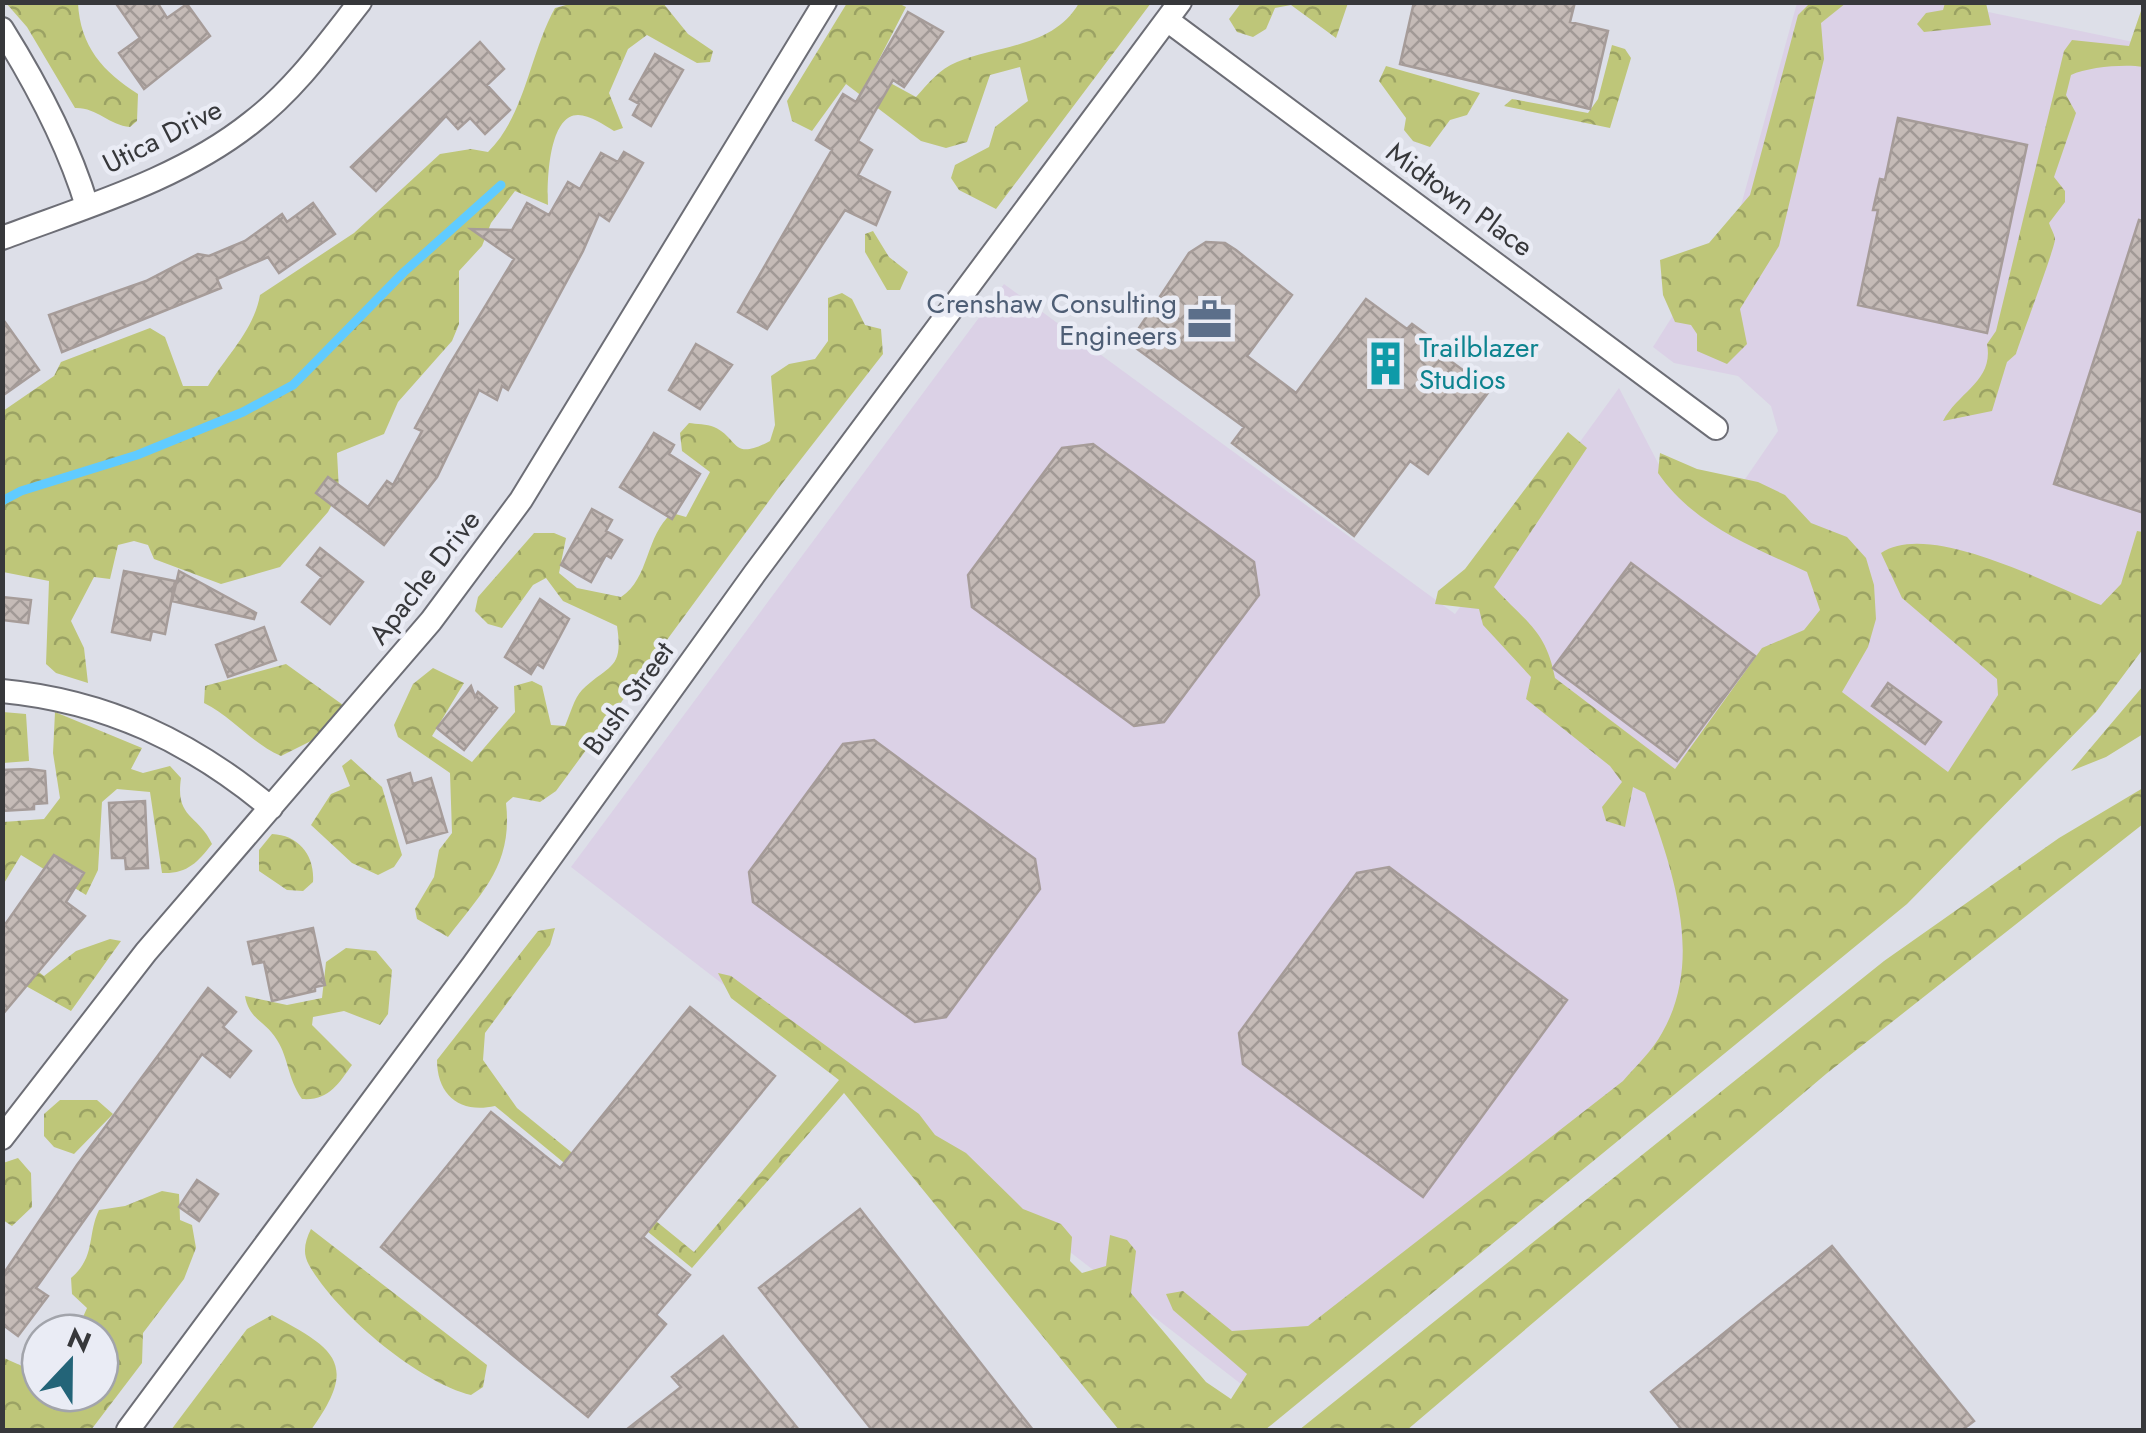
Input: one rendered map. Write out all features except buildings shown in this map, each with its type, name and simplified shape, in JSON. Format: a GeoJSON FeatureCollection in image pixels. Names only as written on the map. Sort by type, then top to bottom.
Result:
{"type":"FeatureCollection","features":[{"type":"Feature","properties":{"kind":"street","name":"Utica Drive"},"geometry":{"type":"LineString","coordinates":[[2,238],[184,165],[253,122],[302,75],[360,2]]}},
{"type":"Feature","properties":{"kind":"street","name":"Apache Drive"},"geometry":{"type":"LineString","coordinates":[[2,1138],[146,952],[431,622],[521,500],[825,2]]}},
{"type":"Feature","properties":{"kind":"street","name":"Midtown Place"},"geometry":{"type":"LineString","coordinates":[[1173,11],[1716,428]]}},
{"type":"Feature","properties":{"kind":"street","name":"Bush Street"},"geometry":{"type":"LineString","coordinates":[[128,1430],[473,965],[755,573],[1173,11]]}},
{"type":"Feature","properties":{"kind":"street"},"geometry":{"type":"LineString","coordinates":[[2,28],[40,92],[76,169],[87,206]]}},
{"type":"Feature","properties":{"kind":"street"},"geometry":{"type":"LineString","coordinates":[[2,691],[82,704],[158,732],[204,755],[272,808]]}},
{"type":"Feature","properties":{"kind":"shaded area"},"geometry":{"type":"Polygon","coordinates":[[[1797,3],[1945,3],[2143,44],[2144,617],[2034,750],[1254,1394],[571,867],[1004,284],[1455,614],[1619,388],[1658,463],[1680,487],[1741,485],[1778,431],[1771,406],[1738,376],[1674,363],[1653,347],[1740,209],[1797,3]]]}},
{"type":"Feature","properties":{"kind":"green space"},"geometry":{"type":"Polygon","coordinates":[[[577,2],[663,3],[688,34],[713,51],[710,62],[697,63],[647,35],[628,49],[609,93],[623,128],[614,131],[578,115],[561,126],[551,152],[548,205],[515,191],[491,223],[482,246],[459,271],[459,324],[452,341],[398,402],[384,434],[337,453],[339,491],[328,512],[280,567],[221,584],[154,559],[148,545],[134,541],[118,545],[110,579],[94,577],[71,621],[84,648],[88,683],[56,673],[46,664],[49,581],[3,572],[3,411],[54,376],[61,362],[150,328],[165,337],[183,386],[208,386],[246,331],[260,295],[354,233],[440,154],[471,149],[488,152],[511,120],[555,8],[577,2]]]}},
{"type":"Feature","properties":{"kind":"green space"},"geometry":{"type":"Polygon","coordinates":[[[1241,2],[1348,3],[1336,38],[1291,5],[1275,8],[1266,29],[1253,37],[1237,32],[1229,19],[1241,2]]]}},
{"type":"Feature","properties":{"kind":"green space"},"geometry":{"type":"Polygon","coordinates":[[[6,3],[78,3],[83,32],[96,56],[114,77],[138,94],[137,121],[130,127],[122,126],[90,110],[75,108],[27,27],[6,3]]]}},
{"type":"Feature","properties":{"kind":"green space"},"geometry":{"type":"Polygon","coordinates":[[[847,3],[898,3],[906,7],[872,73],[916,97],[951,65],[1040,37],[1068,17],[1079,3],[1151,3],[996,209],[959,190],[951,178],[955,165],[989,147],[995,127],[1028,101],[1020,67],[990,75],[967,142],[946,148],[921,141],[846,84],[812,131],[792,121],[787,101],[847,3]]]}},
{"type":"Feature","properties":{"kind":"green space"},"geometry":{"type":"Polygon","coordinates":[[[1810,3],[1846,3],[1821,23],[1824,59],[1779,246],[1740,309],[1747,344],[1727,364],[1697,351],[1697,334],[1691,325],[1675,322],[1663,295],[1660,260],[1709,243],[1750,195],[1798,15],[1810,3]]]}},
{"type":"Feature","properties":{"kind":"green space"},"geometry":{"type":"Polygon","coordinates":[[[1945,3],[1986,3],[1991,25],[1924,32],[1917,24],[1926,13],[1943,10],[1945,3]]]}},
{"type":"Feature","properties":{"kind":"green space"},"geometry":{"type":"Polygon","coordinates":[[[2143,5],[2143,67],[2107,67],[2071,75],[2066,95],[2076,113],[2054,177],[2065,191],[2065,202],[2049,223],[2054,245],[2016,354],[2007,362],[1992,411],[1943,421],[1985,367],[1987,344],[1996,331],[2064,51],[2072,40],[2129,46],[2143,5]]]}},
{"type":"Feature","properties":{"kind":"green space"},"geometry":{"type":"Polygon","coordinates":[[[1612,45],[1625,49],[1631,58],[1610,128],[1504,106],[1512,99],[1588,113],[1598,99],[1612,45]]]}},
{"type":"Feature","properties":{"kind":"green space"},"geometry":{"type":"Polygon","coordinates":[[[1386,66],[1480,93],[1467,115],[1450,120],[1430,147],[1413,141],[1404,130],[1406,118],[1379,81],[1386,66]]]}},
{"type":"Feature","properties":{"kind":"green space"},"geometry":{"type":"Polygon","coordinates":[[[873,231],[889,257],[908,272],[900,290],[887,290],[865,252],[865,234],[873,231]]]}},
{"type":"Feature","properties":{"kind":"green space"},"geometry":{"type":"Polygon","coordinates":[[[842,293],[852,299],[865,325],[881,329],[883,354],[777,490],[556,791],[540,802],[513,797],[506,803],[505,843],[500,860],[484,890],[448,937],[417,919],[415,909],[434,877],[439,850],[452,833],[450,773],[398,737],[394,725],[413,684],[433,668],[464,683],[432,736],[472,762],[515,712],[514,686],[532,681],[542,686],[551,725],[565,726],[579,693],[616,659],[617,626],[563,601],[546,578],[533,585],[502,628],[488,624],[475,611],[478,597],[534,533],[554,533],[566,538],[559,573],[577,588],[621,597],[637,579],[663,522],[672,513],[686,517],[710,472],[682,451],[680,433],[689,423],[714,427],[742,449],[770,441],[775,425],[771,376],[789,364],[815,359],[828,341],[828,298],[842,293]]]}},
{"type":"Feature","properties":{"kind":"green space"},"geometry":{"type":"Polygon","coordinates":[[[1568,432],[1587,448],[1494,587],[1540,637],[1555,678],[1675,769],[1762,648],[1804,630],[1820,610],[1807,572],[1725,532],[1672,491],[1658,473],[1660,453],[1697,469],[1758,482],[1785,495],[1811,523],[1847,537],[1866,558],[1874,585],[1876,619],[1868,647],[1842,692],[1948,772],[1998,695],[1997,679],[1902,598],[1881,553],[1902,545],[1929,544],[1958,550],[1990,559],[2101,605],[2121,584],[2137,531],[2143,532],[2143,649],[2096,712],[1907,904],[1265,1430],[1119,1430],[844,1093],[692,1268],[495,1106],[471,1107],[446,1092],[437,1060],[538,931],[555,928],[550,945],[485,1033],[483,1060],[517,1108],[694,1252],[839,1080],[731,998],[718,973],[731,976],[919,1114],[935,1135],[966,1153],[1023,1209],[1061,1224],[1072,1237],[1070,1261],[1082,1273],[1106,1266],[1110,1235],[1127,1240],[1136,1251],[1131,1293],[1206,1382],[1231,1399],[1247,1374],[1173,1310],[1166,1294],[1183,1291],[1232,1331],[1308,1326],[1623,1081],[1658,1039],[1675,1004],[1683,944],[1680,913],[1645,793],[1633,787],[1625,827],[1606,821],[1602,807],[1622,782],[1610,766],[1526,699],[1531,677],[1483,625],[1479,609],[1435,604],[1438,591],[1465,569],[1568,432]]]}},
{"type":"Feature","properties":{"kind":"green space"},"geometry":{"type":"Polygon","coordinates":[[[286,664],[350,710],[329,732],[281,756],[204,703],[205,686],[286,664]]]}},
{"type":"Feature","properties":{"kind":"green space"},"geometry":{"type":"Polygon","coordinates":[[[2143,686],[2143,734],[2106,757],[2071,771],[2143,686]]]}},
{"type":"Feature","properties":{"kind":"green space"},"geometry":{"type":"Polygon","coordinates":[[[3,712],[26,714],[29,761],[3,763],[3,712]]]}},
{"type":"Feature","properties":{"kind":"green space"},"geometry":{"type":"Polygon","coordinates":[[[55,712],[142,748],[131,769],[143,773],[170,766],[181,778],[184,809],[212,844],[196,862],[178,872],[162,873],[150,792],[117,789],[102,802],[98,870],[86,895],[21,855],[3,885],[3,822],[44,819],[60,798],[53,753],[55,712]]]}},
{"type":"Feature","properties":{"kind":"green space"},"geometry":{"type":"Polygon","coordinates":[[[351,759],[382,787],[402,855],[394,867],[378,875],[352,863],[311,825],[331,794],[350,786],[342,766],[351,759]]]}},
{"type":"Feature","properties":{"kind":"green space"},"geometry":{"type":"Polygon","coordinates":[[[2143,788],[2143,824],[1826,1074],[1407,1430],[1299,1430],[1884,961],[2059,838],[2143,788]]]}},
{"type":"Feature","properties":{"kind":"green space"},"geometry":{"type":"Polygon","coordinates":[[[272,834],[290,838],[308,856],[313,882],[303,891],[287,890],[259,871],[259,850],[272,834]]]}},
{"type":"Feature","properties":{"kind":"green space"},"geometry":{"type":"Polygon","coordinates":[[[110,939],[121,941],[71,1011],[15,980],[2,944],[44,976],[76,951],[110,939]]]}},
{"type":"Feature","properties":{"kind":"green space"},"geometry":{"type":"Polygon","coordinates":[[[346,948],[376,951],[392,970],[388,1014],[380,1025],[344,1011],[313,1017],[312,1025],[352,1065],[326,1094],[302,1099],[277,1040],[250,1010],[245,996],[287,1005],[322,998],[326,962],[346,948]]]}},
{"type":"Feature","properties":{"kind":"green space"},"geometry":{"type":"Polygon","coordinates":[[[60,1100],[97,1100],[113,1114],[74,1154],[54,1147],[44,1136],[44,1114],[60,1100]]]}},
{"type":"Feature","properties":{"kind":"green space"},"geometry":{"type":"Polygon","coordinates":[[[18,1158],[31,1173],[32,1207],[12,1226],[3,1220],[3,1163],[18,1158]]]}},
{"type":"Feature","properties":{"kind":"green space"},"geometry":{"type":"Polygon","coordinates":[[[162,1191],[179,1194],[180,1220],[192,1225],[196,1248],[184,1279],[143,1333],[142,1363],[120,1392],[120,1313],[85,1313],[87,1308],[72,1294],[71,1278],[88,1254],[99,1210],[125,1206],[162,1191]]]}},
{"type":"Feature","properties":{"kind":"green space"},"geometry":{"type":"Polygon","coordinates":[[[311,1229],[487,1365],[483,1387],[471,1395],[450,1388],[404,1361],[358,1324],[309,1265],[305,1247],[311,1229]]]}},
{"type":"Feature","properties":{"kind":"green space"},"geometry":{"type":"Polygon","coordinates":[[[272,1315],[312,1338],[334,1360],[334,1389],[311,1430],[171,1430],[247,1329],[272,1315]]]}},
{"type":"Feature","properties":{"kind":"green space"},"geometry":{"type":"Polygon","coordinates":[[[4,1358],[20,1365],[20,1413],[104,1413],[91,1430],[3,1430],[4,1358]]]}},
{"type":"Feature","properties":{"kind":"waterway"},"geometry":{"type":"LineString","coordinates":[[2,501],[21,491],[137,455],[243,412],[293,385],[404,272],[501,185]]}},
{"type":"Feature","properties":{"kind":"place","name":"Crenshaw Consulting Engineers"},"geometry":{"type":"Point","coordinates":[1210,319]}},
{"type":"Feature","properties":{"kind":"place","name":"Trailblazer Studios"},"geometry":{"type":"Point","coordinates":[1386,363]}}]}
